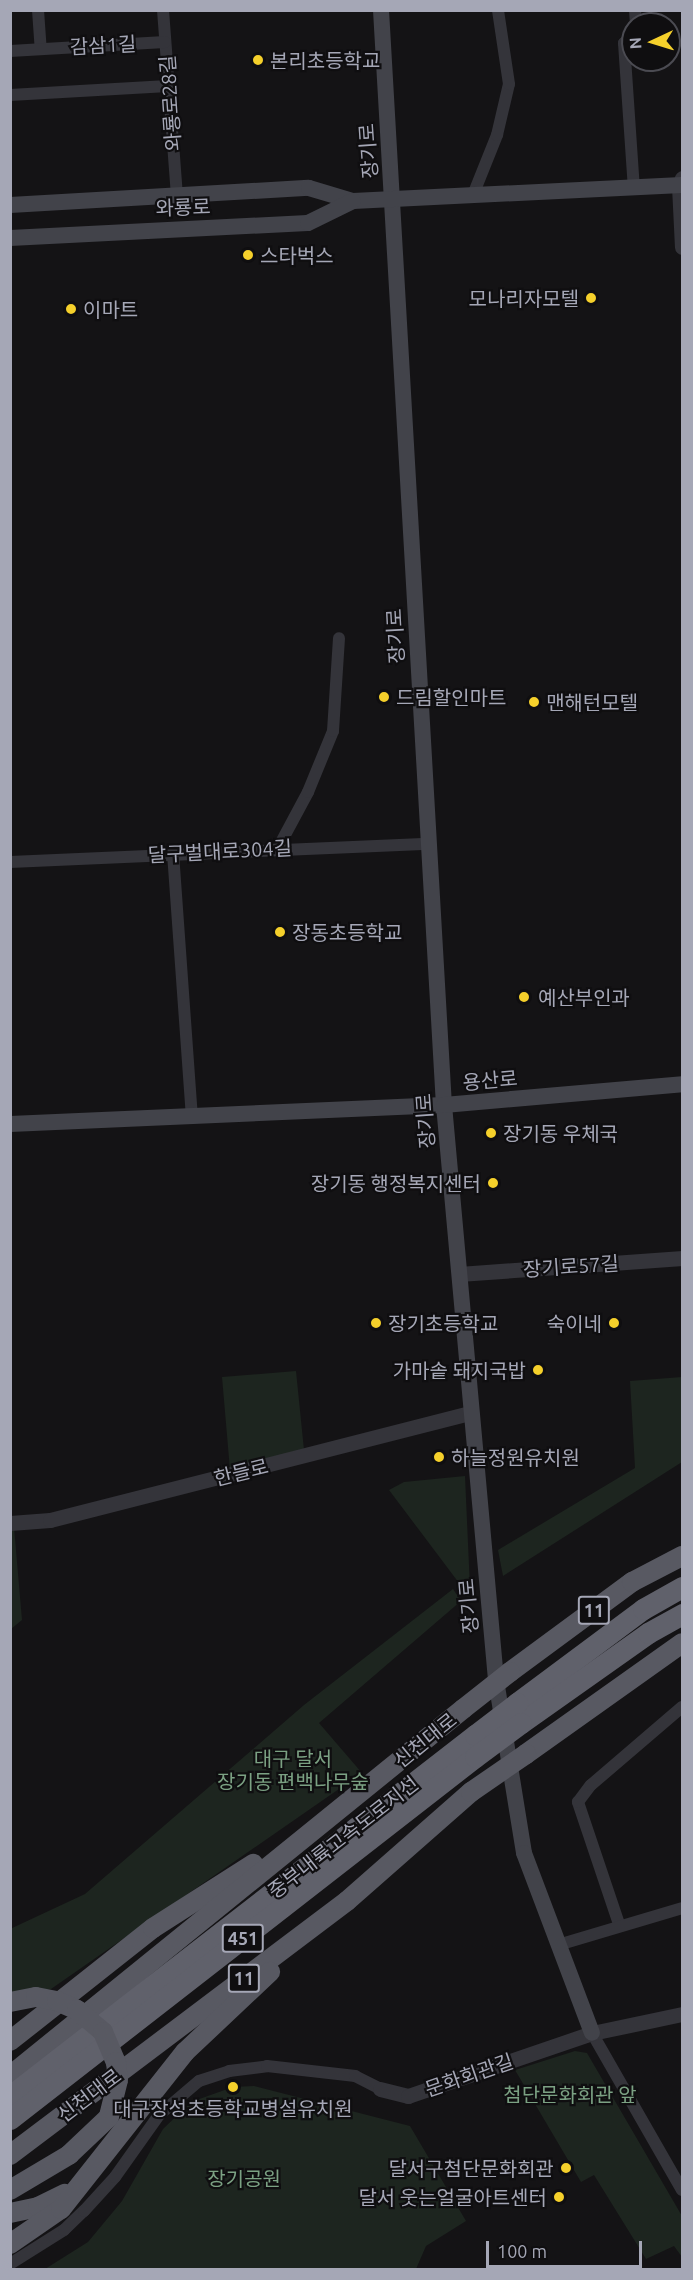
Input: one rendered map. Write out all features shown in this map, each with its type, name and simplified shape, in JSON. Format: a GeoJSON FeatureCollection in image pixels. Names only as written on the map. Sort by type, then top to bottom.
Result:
{"type":"FeatureCollection","features":[{"type":"Feature","properties":{"kind":"highway","name":"신천대로"},"geometry":{"type":"LineString","coordinates":[[10,2076],[510,1672],[632,1582],[682,1556]]}},
{"type":"Feature","properties":{"kind":"highway","name":"중부내륙고속도로지선"},"geometry":{"type":"LineString","coordinates":[[10,2119],[475,1757],[519,1713],[643,1609],[682,1587]]}},
{"type":"Feature","properties":{"kind":"highway","name":"중부내륙고속도로지선"},"geometry":{"type":"LineString","coordinates":[[10,2096],[475,1736],[519,1713],[682,1614]]}},
{"type":"Feature","properties":{"kind":"highway","name":"신천대로"},"geometry":{"type":"LineString","coordinates":[[10,2155],[347,1901],[471,1792],[682,1643]]}},
{"type":"Feature","properties":{"kind":"highway"},"geometry":{"type":"LineString","coordinates":[[10,2041],[153,1928],[367,1786]]}},
{"type":"Feature","properties":{"kind":"highway"},"geometry":{"type":"LineString","coordinates":[[10,2244],[61,2209],[105,2158],[141,2104],[185,2052],[347,1901]]}},
{"type":"Feature","properties":{"kind":"highway"},"geometry":{"type":"LineString","coordinates":[[10,2028],[96,1973]]}},
{"type":"Feature","properties":{"kind":"highway"},"geometry":{"type":"LineString","coordinates":[[10,2002],[36,1997],[57,2001],[77,2010],[103,2032],[116,2062],[118,2080],[109,2117],[69,2156],[10,2190]]}},
{"type":"Feature","properties":{"kind":"highway"},"geometry":{"type":"LineString","coordinates":[[10,2213],[38,2207],[61,2198],[105,2158]]}},
{"type":"Feature","properties":{"kind":"main road","name":"장기로"},"geometry":{"type":"LineString","coordinates":[[381,10],[444,1106],[496,1680],[524,1853],[592,2033]]}},
{"type":"Feature","properties":{"kind":"main road","name":"와룡로"},"geometry":{"type":"LineString","coordinates":[[10,205],[309,188],[352,201],[634,188],[681,183]]}},
{"type":"Feature","properties":{"kind":"main road","name":"와룡로"},"geometry":{"type":"LineString","coordinates":[[10,237],[308,223],[352,201]]}},
{"type":"Feature","properties":{"kind":"main road","name":"용산로"},"geometry":{"type":"LineString","coordinates":[[10,1124],[444,1106],[682,1084]]}},
{"type":"Feature","properties":{"kind":"street","name":"감삼1길"},"geometry":{"type":"LineString","coordinates":[[38,10],[41,49]]}},
{"type":"Feature","properties":{"kind":"street","name":"와룡로28길"},"geometry":{"type":"LineString","coordinates":[[163,10],[177,195]]}},
{"type":"Feature","properties":{"kind":"street"},"geometry":{"type":"LineString","coordinates":[[473,195],[497,135],[509,84],[498,10]]}},
{"type":"Feature","properties":{"kind":"street","name":"감삼1길"},"geometry":{"type":"LineString","coordinates":[[10,51],[165,42]]}},
{"type":"Feature","properties":{"kind":"street"},"geometry":{"type":"LineString","coordinates":[[626,72],[634,188]]}},
{"type":"Feature","properties":{"kind":"street"},"geometry":{"type":"LineString","coordinates":[[10,95],[168,86]]}},
{"type":"Feature","properties":{"kind":"street"},"geometry":{"type":"LineString","coordinates":[[681,183],[682,247]]}},
{"type":"Feature","properties":{"kind":"street"},"geometry":{"type":"LineString","coordinates":[[278,848],[333,731],[339,638]]}},
{"type":"Feature","properties":{"kind":"street","name":"달구벌대로304길"},"geometry":{"type":"LineString","coordinates":[[10,862],[278,848],[429,844]]}},
{"type":"Feature","properties":{"kind":"street"},"geometry":{"type":"LineString","coordinates":[[174,853],[192,1116]]}},
{"type":"Feature","properties":{"kind":"street","name":"장기로57길"},"geometry":{"type":"LineString","coordinates":[[459,1274],[682,1258]]}},
{"type":"Feature","properties":{"kind":"street","name":"한들로"},"geometry":{"type":"LineString","coordinates":[[10,1523],[50,1520],[471,1413]]}},
{"type":"Feature","properties":{"kind":"street"},"geometry":{"type":"LineString","coordinates":[[619,1924],[578,1802],[591,1785],[682,1707]]}},
{"type":"Feature","properties":{"kind":"street"},"geometry":{"type":"LineString","coordinates":[[558,1945],[619,1924],[682,1908]]}},
{"type":"Feature","properties":{"kind":"street","name":"문화회관길"},"geometry":{"type":"LineString","coordinates":[[10,2264],[64,2230],[84,2211],[115,2177],[159,2115],[199,2081],[229,2071],[267,2066],[355,2076],[380,2089],[408,2096],[592,2033],[682,2014]]}},
{"type":"Feature","properties":{"kind":"street","name":"장기로"},"geometry":{"type":"LineString","coordinates":[[592,2033],[682,2190]]}},
{"type":"Feature","properties":{"kind":"green space"},"geometry":{"type":"Polygon","coordinates":[[[296,1371],[304,1450],[230,1470],[222,1377],[296,1371]]]}},
{"type":"Feature","properties":{"kind":"green space"},"geometry":{"type":"Polygon","coordinates":[[[682,1377],[682,1462],[503,1576],[498,1550],[635,1468],[630,1381],[682,1377]]]}},
{"type":"Feature","properties":{"kind":"green space"},"geometry":{"type":"Polygon","coordinates":[[[465,1476],[470,1588],[462,1587],[389,1490],[404,1482],[465,1476]]]}},
{"type":"Feature","properties":{"kind":"green space"},"geometry":{"type":"Polygon","coordinates":[[[10,1527],[14,1527],[22,1620],[11,1629],[10,1527]]]}},
{"type":"Feature","properties":{"kind":"green space","name":"대구 달서 장기동 편백나무숲"},"geometry":{"type":"Polygon","coordinates":[[[453,1589],[461,1601],[319,1723],[362,1773],[51,1989],[11,1995],[10,1929],[85,1894],[304,1705],[453,1589]]]}},
{"type":"Feature","properties":{"kind":"green space","name":"첨단문화회관 앞"},"geometry":{"type":"Polygon","coordinates":[[[575,2051],[587,2053],[682,2216],[682,2257],[674,2246],[646,2259],[594,2175],[581,2182],[515,2070],[575,2051]]]}},
{"type":"Feature","properties":{"kind":"green space","name":"장기공원"},"geometry":{"type":"Polygon","coordinates":[[[254,2086],[410,2126],[466,2221],[426,2246],[416,2269],[45,2269],[88,2242],[122,2201],[163,2129],[191,2102],[233,2087],[254,2086]]]}},
{"type":"Feature","properties":{"kind":"place","name":"본리초등학교"},"geometry":{"type":"Point","coordinates":[258,60]}},
{"type":"Feature","properties":{"kind":"place","name":"스타벅스"},"geometry":{"type":"Point","coordinates":[248,255]}},
{"type":"Feature","properties":{"kind":"place","name":"모나리자모텔"},"geometry":{"type":"Point","coordinates":[591,298]}},
{"type":"Feature","properties":{"kind":"place","name":"이마트"},"geometry":{"type":"Point","coordinates":[71,309]}},
{"type":"Feature","properties":{"kind":"place","name":"드림할인마트"},"geometry":{"type":"Point","coordinates":[384,697]}},
{"type":"Feature","properties":{"kind":"place","name":"맨해턴모텔"},"geometry":{"type":"Point","coordinates":[534,702]}},
{"type":"Feature","properties":{"kind":"place","name":"장동초등학교"},"geometry":{"type":"Point","coordinates":[280,932]}},
{"type":"Feature","properties":{"kind":"place","name":"예산부인과"},"geometry":{"type":"Point","coordinates":[524,997]}},
{"type":"Feature","properties":{"kind":"place","name":"장기동 우체국"},"geometry":{"type":"Point","coordinates":[491,1133]}},
{"type":"Feature","properties":{"kind":"place","name":"장기동 행정복지센터"},"geometry":{"type":"Point","coordinates":[493,1183]}},
{"type":"Feature","properties":{"kind":"place","name":"장기초등학교"},"geometry":{"type":"Point","coordinates":[376,1323]}},
{"type":"Feature","properties":{"kind":"place","name":"숙이네"},"geometry":{"type":"Point","coordinates":[614,1323]}},
{"type":"Feature","properties":{"kind":"place","name":"가마솥 돼지국밥"},"geometry":{"type":"Point","coordinates":[538,1370]}},
{"type":"Feature","properties":{"kind":"place","name":"하늘정원유치원"},"geometry":{"type":"Point","coordinates":[439,1457]}},
{"type":"Feature","properties":{"kind":"place","name":"대구장성초등학교병설유치원"},"geometry":{"type":"Point","coordinates":[233,2087]}},
{"type":"Feature","properties":{"kind":"place","name":"달서구첨단문화회관"},"geometry":{"type":"Point","coordinates":[566,2168]}},
{"type":"Feature","properties":{"kind":"place","name":"달서 웃는얼굴아트센터"},"geometry":{"type":"Point","coordinates":[559,2197]}}]}
